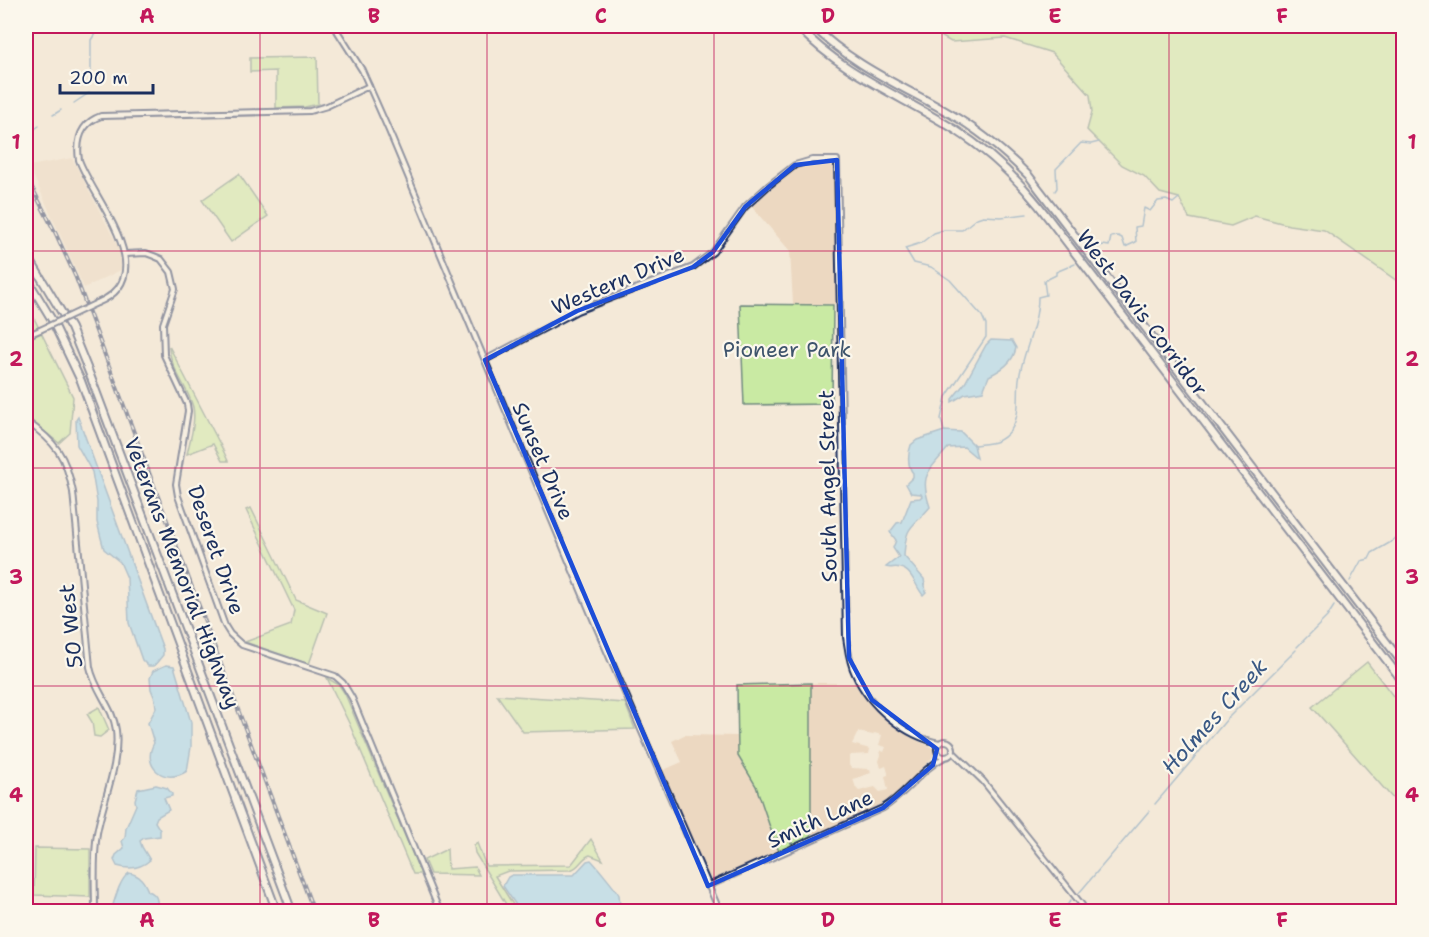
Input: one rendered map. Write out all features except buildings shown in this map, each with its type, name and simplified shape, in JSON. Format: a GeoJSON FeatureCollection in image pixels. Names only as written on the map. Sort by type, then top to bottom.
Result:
{"type":"FeatureCollection","features":[{"type":"Feature","properties":{"kind":"highway","name":"West Davis Corridor"},"geometry":{"type":"LineString","coordinates":[[797,26],[846,68],[955,130],[993,157],[1017,181],[1039,206],[1404,683]]}},
{"type":"Feature","properties":{"kind":"highway","name":"West Davis Corridor"},"geometry":{"type":"LineString","coordinates":[[813,26],[861,64],[950,113],[978,132],[1029,176],[1404,664]]}},
{"type":"Feature","properties":{"kind":"highway","name":"Veterans Memorial Highway"},"geometry":{"type":"LineString","coordinates":[[26,253],[71,328],[90,375],[292,912]]}},
{"type":"Feature","properties":{"kind":"highway","name":"Veterans Memorial Highway"},"geometry":{"type":"LineString","coordinates":[[26,277],[48,313],[81,381],[277,912]]}},
{"type":"Feature","properties":{"kind":"highway"},"geometry":{"type":"LineString","coordinates":[[26,282],[48,313]]}},
{"type":"Feature","properties":{"kind":"street","name":"Sunset Drive"},"geometry":{"type":"LineString","coordinates":[[334,26],[362,70],[369,86],[596,626],[720,912]]}},
{"type":"Feature","properties":{"kind":"street"},"geometry":{"type":"LineString","coordinates":[[26,336],[111,296],[122,280],[126,254],[123,244],[82,167],[78,151],[81,132],[93,118],[309,111],[327,106],[369,86]]}},
{"type":"Feature","properties":{"kind":"street","name":"Western Drive"},"geometry":{"type":"LineString","coordinates":[[485,360],[577,311],[693,267],[713,252],[746,207],[795,165],[812,160],[837,160]]}},
{"type":"Feature","properties":{"kind":"street","name":"South Angel Street"},"geometry":{"type":"LineString","coordinates":[[837,160],[848,651],[855,674],[872,700],[905,729],[938,750]]}},
{"type":"Feature","properties":{"kind":"street","name":"Deseret Drive"},"geometry":{"type":"LineString","coordinates":[[126,254],[146,253],[154,256],[167,266],[174,281],[173,298],[164,324],[164,356],[187,404],[188,411],[176,484],[178,496],[225,626],[242,645],[335,676],[343,683],[352,698],[440,912]]}},
{"type":"Feature","properties":{"kind":"street","name":"50 West"},"geometry":{"type":"LineString","coordinates":[[26,422],[54,444],[61,453],[69,472],[74,492],[90,667],[95,687],[116,727],[115,755],[97,834],[94,912]]}},
{"type":"Feature","properties":{"kind":"street","name":"South Angel Street"},"geometry":{"type":"LineString","coordinates":[[927,741],[940,743]]}},
{"type":"Feature","properties":{"kind":"street"},"geometry":{"type":"LineString","coordinates":[[960,761],[946,757],[938,750],[940,743],[949,742],[960,761],[983,781],[1083,905],[1085,912]]}},
{"type":"Feature","properties":{"kind":"street","name":"Smith Lane"},"geometry":{"type":"LineString","coordinates":[[933,765],[938,750]]}},
{"type":"Feature","properties":{"kind":"street"},"geometry":{"type":"LineString","coordinates":[[946,757],[953,752]]}},
{"type":"Feature","properties":{"kind":"street","name":"Smith Lane"},"geometry":{"type":"LineString","coordinates":[[708,886],[883,808],[896,800],[933,765],[946,757]]}},
{"type":"Feature","properties":{"kind":"highlighted area"},"geometry":{"type":"Polygon","coordinates":[[[837,160],[849,658],[872,700],[937,749],[933,765],[883,808],[708,886],[485,360],[577,311],[693,267],[713,252],[745,207],[795,165],[837,160]]]}},
{"type":"Feature","properties":{"kind":"shaded area"},"geometry":{"type":"Polygon","coordinates":[[[72,158],[120,250],[121,270],[84,288],[29,166],[72,158]]]}},
{"type":"Feature","properties":{"kind":"shaded area"},"geometry":{"type":"Polygon","coordinates":[[[830,163],[834,166],[837,304],[793,304],[790,251],[751,206],[795,169],[809,164],[830,163]]]}},
{"type":"Feature","properties":{"kind":"shaded area"},"geometry":{"type":"Polygon","coordinates":[[[811,683],[855,683],[882,715],[910,737],[933,748],[935,755],[894,798],[884,805],[811,836],[811,683]],[[858,732],[852,744],[870,749],[869,754],[851,755],[849,758],[851,768],[870,769],[871,773],[853,779],[859,791],[875,787],[880,792],[888,790],[885,776],[888,775],[886,766],[881,768],[879,761],[880,750],[884,752],[886,747],[879,745],[882,735],[874,733],[873,735],[858,732]]]}},
{"type":"Feature","properties":{"kind":"shaded area"},"geometry":{"type":"Polygon","coordinates":[[[684,735],[739,736],[738,756],[756,786],[774,838],[788,833],[793,845],[711,884],[659,772],[682,762],[672,741],[684,735]]]}},
{"type":"Feature","properties":{"kind":"green space"},"geometry":{"type":"Polygon","coordinates":[[[923,26],[1403,26],[1403,285],[1324,230],[1289,225],[1255,216],[1231,226],[1189,218],[1179,198],[1160,193],[1144,176],[1122,165],[1087,130],[1092,112],[1090,95],[1052,53],[1005,38],[951,42],[923,26]]]}},
{"type":"Feature","properties":{"kind":"green space"},"geometry":{"type":"Polygon","coordinates":[[[317,57],[318,104],[305,107],[276,108],[276,71],[250,72],[250,58],[317,57]]]}},
{"type":"Feature","properties":{"kind":"green space"},"geometry":{"type":"Polygon","coordinates":[[[239,174],[268,216],[231,242],[202,200],[239,174]]]}},
{"type":"Feature","properties":{"kind":"green space"},"geometry":{"type":"Polygon","coordinates":[[[26,302],[73,397],[70,433],[59,443],[26,417],[26,302]]]}},
{"type":"Feature","properties":{"kind":"green space","name":"Pioneer Park"},"geometry":{"type":"Polygon","coordinates":[[[740,304],[833,305],[832,404],[744,405],[740,304]]]}},
{"type":"Feature","properties":{"kind":"green space"},"geometry":{"type":"Polygon","coordinates":[[[169,346],[228,461],[222,461],[213,444],[187,454],[193,425],[193,407],[175,370],[169,346]]]}},
{"type":"Feature","properties":{"kind":"green space"},"geometry":{"type":"Polygon","coordinates":[[[251,508],[296,600],[327,613],[309,664],[245,642],[291,625],[294,610],[246,510],[251,508]]]}},
{"type":"Feature","properties":{"kind":"green space"},"geometry":{"type":"Polygon","coordinates":[[[1367,662],[1403,709],[1403,810],[1312,707],[1367,662]]]}},
{"type":"Feature","properties":{"kind":"green space"},"geometry":{"type":"Polygon","coordinates":[[[327,678],[339,685],[345,694],[421,874],[413,874],[349,723],[327,678]]]}},
{"type":"Feature","properties":{"kind":"green space"},"geometry":{"type":"Polygon","coordinates":[[[811,683],[811,836],[793,845],[788,836],[792,846],[779,851],[774,840],[781,837],[774,839],[756,786],[738,756],[737,685],[811,683]]]}},
{"type":"Feature","properties":{"kind":"green space"},"geometry":{"type":"Polygon","coordinates":[[[497,695],[625,703],[635,729],[523,732],[497,695]]]}},
{"type":"Feature","properties":{"kind":"green space"},"geometry":{"type":"Polygon","coordinates":[[[99,707],[109,730],[100,737],[94,736],[92,722],[87,714],[99,707]]]}},
{"type":"Feature","properties":{"kind":"green space"},"geometry":{"type":"Polygon","coordinates":[[[591,839],[603,860],[590,855],[570,870],[508,871],[495,876],[517,911],[510,911],[475,853],[474,846],[477,843],[486,866],[571,865],[591,839]]]}},
{"type":"Feature","properties":{"kind":"green space"},"geometry":{"type":"Polygon","coordinates":[[[35,848],[90,849],[90,897],[34,895],[35,848]]]}},
{"type":"Feature","properties":{"kind":"green space"},"geometry":{"type":"Polygon","coordinates":[[[447,849],[448,869],[475,867],[479,875],[430,874],[424,860],[447,849]]]}},
{"type":"Feature","properties":{"kind":"water"},"geometry":{"type":"Polygon","coordinates":[[[991,340],[1012,341],[1016,348],[1012,358],[989,376],[983,391],[965,394],[952,402],[952,399],[965,383],[991,340]]]}},
{"type":"Feature","properties":{"kind":"water"},"geometry":{"type":"Polygon","coordinates":[[[78,417],[163,649],[163,655],[154,666],[148,666],[142,660],[129,623],[127,578],[120,562],[104,549],[97,522],[97,502],[92,472],[77,445],[76,420],[78,417]]]}},
{"type":"Feature","properties":{"kind":"water"},"geometry":{"type":"Polygon","coordinates":[[[944,431],[961,432],[974,445],[977,458],[964,447],[948,448],[927,475],[925,488],[930,507],[908,532],[904,556],[924,579],[926,592],[923,595],[908,572],[898,567],[886,567],[899,557],[893,548],[896,540],[890,532],[897,523],[902,522],[911,499],[922,496],[911,493],[906,484],[913,477],[909,459],[911,445],[917,440],[944,431]]]}},
{"type":"Feature","properties":{"kind":"water"},"geometry":{"type":"Polygon","coordinates":[[[166,665],[174,666],[191,722],[191,747],[187,771],[170,776],[157,771],[150,759],[154,743],[148,723],[156,708],[150,678],[153,671],[166,665]]]}},
{"type":"Feature","properties":{"kind":"water"},"geometry":{"type":"Polygon","coordinates":[[[156,785],[167,788],[172,796],[164,798],[169,810],[157,817],[155,822],[160,830],[160,836],[144,838],[140,841],[150,860],[135,868],[117,866],[114,860],[124,848],[122,841],[136,805],[138,789],[156,785]]]}},
{"type":"Feature","properties":{"kind":"water"},"geometry":{"type":"Polygon","coordinates":[[[591,860],[619,895],[621,910],[520,911],[503,886],[508,877],[512,875],[574,875],[587,861],[591,860]]]}},
{"type":"Feature","properties":{"kind":"water"},"geometry":{"type":"Polygon","coordinates":[[[129,873],[139,877],[148,891],[156,896],[157,911],[111,911],[120,885],[129,873]]]}},
{"type":"Feature","properties":{"kind":"waterway"},"geometry":{"type":"LineString","coordinates":[[91,75],[91,40],[100,26]]}},
{"type":"Feature","properties":{"kind":"waterway"},"geometry":{"type":"LineString","coordinates":[[74,103],[89,93]]}},
{"type":"Feature","properties":{"kind":"waterway"},"geometry":{"type":"LineString","coordinates":[[53,115],[61,110]]}},
{"type":"Feature","properties":{"kind":"waterway"},"geometry":{"type":"LineString","coordinates":[[26,135],[39,126]]}},
{"type":"Feature","properties":{"kind":"waterway"},"geometry":{"type":"LineString","coordinates":[[1055,191],[1057,188],[1056,169],[1081,143],[1099,142]]}},
{"type":"Feature","properties":{"kind":"waterway"},"geometry":{"type":"LineString","coordinates":[[1095,248],[1103,245],[1109,246],[1111,237],[1122,238],[1125,247],[1136,242],[1135,227],[1141,226],[1144,208],[1150,211],[1158,201],[1166,200],[1173,203],[1179,198]]}},
{"type":"Feature","properties":{"kind":"waterway"},"geometry":{"type":"LineString","coordinates":[[944,431],[941,419],[946,397],[986,337],[986,325],[982,316],[950,280],[931,267],[914,263],[905,248],[921,243],[934,233],[944,230],[962,230],[983,216],[1001,217],[1027,214]]}},
{"type":"Feature","properties":{"kind":"waterway"},"geometry":{"type":"LineString","coordinates":[[974,445],[999,440],[1011,430],[1016,418],[1019,379],[1036,318],[1038,297],[1046,295],[1044,281],[1056,275],[1056,272],[1075,264]]}},
{"type":"Feature","properties":{"kind":"waterway","name":"Holmes Creek"},"geometry":{"type":"LineString","coordinates":[[1350,581],[1361,561],[1369,559],[1372,553],[1404,531]]}},
{"type":"Feature","properties":{"kind":"waterway","name":"Holmes Creek"},"geometry":{"type":"LineString","coordinates":[[1297,647],[1327,617],[1334,606]]}},
{"type":"Feature","properties":{"kind":"waterway","name":"Holmes Creek"},"geometry":{"type":"LineString","coordinates":[[1155,804],[1228,718],[1296,650]]}},
{"type":"Feature","properties":{"kind":"waterway","name":"Holmes Creek"},"geometry":{"type":"LineString","coordinates":[[1079,893],[1149,811]]}},
{"type":"Feature","properties":{"kind":"waterway","name":"Holmes Creek"},"geometry":{"type":"LineString","coordinates":[[1062,912],[1071,900]]}},
{"type":"Feature","properties":{"kind":"railway"},"geometry":{"type":"LineString","coordinates":[[26,176],[76,278],[314,912]]}}]}
